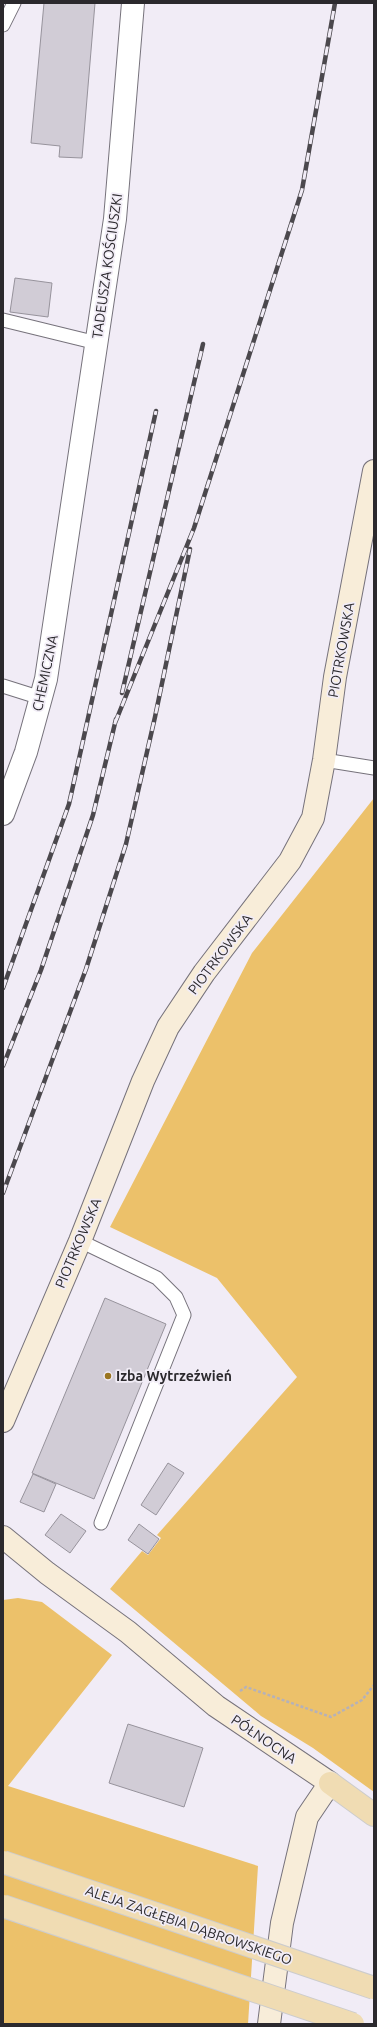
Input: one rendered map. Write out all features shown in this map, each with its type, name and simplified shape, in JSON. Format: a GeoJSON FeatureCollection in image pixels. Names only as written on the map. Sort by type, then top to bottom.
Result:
{"type":"FeatureCollection","features":[{"type":"Feature","properties":{"kind":"main road"},"geometry":{"type":"LineString","coordinates":[[330,1783],[374,1815]]}},
{"type":"Feature","properties":{"kind":"main road","name":"ALEJA ZAGŁĘBIA DĄBROWSKIEGO"},"geometry":{"type":"LineString","coordinates":[[3,1862],[374,1988]]}},
{"type":"Feature","properties":{"kind":"main road"},"geometry":{"type":"LineString","coordinates":[[3,1906],[353,2024]]}},
{"type":"Feature","properties":{"kind":"street","name":"TADEUSZA KOŚCIUSZKI"},"geometry":{"type":"LineString","coordinates":[[69,527],[115,219],[134,3]]}},
{"type":"Feature","properties":{"kind":"street","name":"PIOTRKOWSKA"},"geometry":{"type":"LineString","coordinates":[[3,1422],[80,1241],[143,1081],[168,1028],[204,973],[290,861],[314,818],[324,760],[335,677],[374,471]]}},
{"type":"Feature","properties":{"kind":"street","name":"CHEMICZNA"},"geometry":{"type":"LineString","coordinates":[[3,814],[26,752],[46,678],[69,527]]}},
{"type":"Feature","properties":{"kind":"street","name":"PÓŁNOCNA"},"geometry":{"type":"LineString","coordinates":[[3,1537],[47,1573],[128,1632],[216,1706],[330,1783]]}},
{"type":"Feature","properties":{"kind":"street"},"geometry":{"type":"LineString","coordinates":[[269,2024],[282,1923],[307,1817],[330,1783]]}},
{"type":"Feature","properties":{"kind":"lane"},"geometry":{"type":"LineString","coordinates":[[3,25],[14,3]]}},
{"type":"Feature","properties":{"kind":"lane"},"geometry":{"type":"LineString","coordinates":[[3,320],[97,343]]}},
{"type":"Feature","properties":{"kind":"lane"},"geometry":{"type":"LineString","coordinates":[[3,686],[41,698]]}},
{"type":"Feature","properties":{"kind":"lane"},"geometry":{"type":"LineString","coordinates":[[324,760],[374,768]]}},
{"type":"Feature","properties":{"kind":"lane"},"geometry":{"type":"LineString","coordinates":[[80,1241],[157,1278],[176,1297],[184,1315],[100,1523]]}},
{"type":"Feature","properties":{"kind":"path"},"geometry":{"type":"LineString","coordinates":[[216,1706],[246,1687],[331,1717],[362,1700],[374,1685]]}},
{"type":"Feature","properties":{"kind":"shaded area"},"geometry":{"type":"Polygon","coordinates":[[[374,798],[374,1792],[313,1748],[261,1716],[110,1589],[142,1551],[148,1555],[161,1538],[157,1535],[297,1377],[217,1278],[110,1227],[252,953],[374,798]]]}},
{"type":"Feature","properties":{"kind":"shaded area"},"geometry":{"type":"Polygon","coordinates":[[[18,1598],[42,1602],[112,1655],[8,1786],[258,1866],[248,2024],[3,2024],[3,1600],[18,1598]]]}},
{"type":"Feature","properties":{"kind":"building"},"geometry":{"type":"Polygon","coordinates":[[[44,3],[95,3],[82,158],[59,157],[60,146],[31,143],[44,3]]]}},
{"type":"Feature","properties":{"kind":"building"},"geometry":{"type":"Polygon","coordinates":[[[15,278],[52,283],[48,317],[10,312],[15,278]]]}},
{"type":"Feature","properties":{"kind":"building","name":"Izba Wytrzeźwień"},"geometry":{"type":"Polygon","coordinates":[[[105,1298],[166,1324],[94,1499],[32,1473],[105,1298]]]}},
{"type":"Feature","properties":{"kind":"building"},"geometry":{"type":"Polygon","coordinates":[[[168,1463],[184,1473],[156,1515],[141,1505],[168,1463]]]}},
{"type":"Feature","properties":{"kind":"building"},"geometry":{"type":"Polygon","coordinates":[[[33,1474],[56,1484],[44,1512],[20,1502],[33,1474]]]}},
{"type":"Feature","properties":{"kind":"building"},"geometry":{"type":"Polygon","coordinates":[[[61,1514],[86,1531],[70,1553],[45,1535],[61,1514]]]}},
{"type":"Feature","properties":{"kind":"building"},"geometry":{"type":"Polygon","coordinates":[[[139,1524],[159,1539],[148,1554],[128,1540],[139,1524]]]}},
{"type":"Feature","properties":{"kind":"building"},"geometry":{"type":"Polygon","coordinates":[[[128,1724],[203,1748],[184,1807],[109,1783],[128,1724]]]}},
{"type":"Feature","properties":{"kind":"railway"},"geometry":{"type":"LineString","coordinates":[[115,723],[194,528],[302,190],[335,3]]}},
{"type":"Feature","properties":{"kind":"railway"},"geometry":{"type":"LineString","coordinates":[[122,693],[203,344]]}},
{"type":"Feature","properties":{"kind":"railway"},"geometry":{"type":"LineString","coordinates":[[3,988],[69,804],[156,411]]}},
{"type":"Feature","properties":{"kind":"railway"},"geometry":{"type":"LineString","coordinates":[[3,1193],[86,969],[126,844],[155,717],[190,549]]}},
{"type":"Feature","properties":{"kind":"railway"},"geometry":{"type":"LineString","coordinates":[[3,1066],[41,970],[93,815],[116,719]]}},
{"type":"Feature","properties":{"kind":"place","name":"Izba Wytrzeźwień"},"geometry":{"type":"Point","coordinates":[108,1376]}}]}
